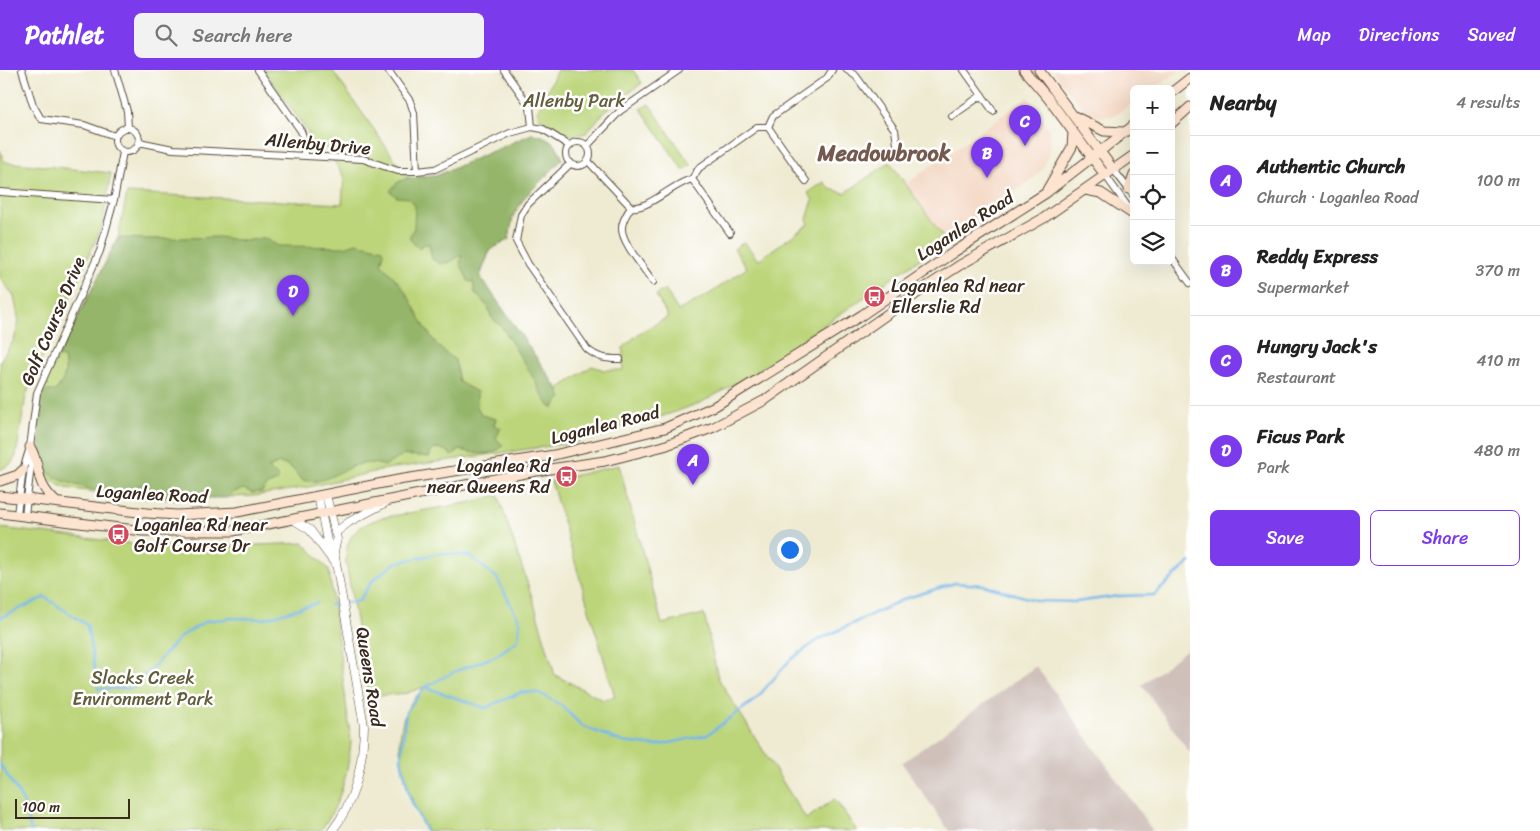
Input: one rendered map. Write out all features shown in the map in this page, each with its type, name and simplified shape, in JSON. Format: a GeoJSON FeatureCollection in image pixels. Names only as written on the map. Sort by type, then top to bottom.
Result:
{"type":"FeatureCollection","features":[{"type":"Feature","properties":{"kind":"main road"},"geometry":{"type":"LineString","coordinates":[[1024,70],[1105,176]]}},
{"type":"Feature","properties":{"kind":"main road"},"geometry":{"type":"LineString","coordinates":[[1038,70],[1114,169]]}},
{"type":"Feature","properties":{"kind":"main road"},"geometry":{"type":"LineString","coordinates":[[1175,90],[1190,78]]}},
{"type":"Feature","properties":{"kind":"main road"},"geometry":{"type":"LineString","coordinates":[[1175,120],[1190,107]]}},
{"type":"Feature","properties":{"kind":"main road"},"geometry":{"type":"LineString","coordinates":[[1074,116],[1104,131],[1126,132]]}},
{"type":"Feature","properties":{"kind":"main road","name":"Loganlea Road"},"geometry":{"type":"LineString","coordinates":[[0,496],[147,513],[211,514],[264,508],[398,480],[585,448],[665,428],[715,406],[792,360],[1046,192],[1130,128]]}},
{"type":"Feature","properties":{"kind":"main road"},"geometry":{"type":"LineString","coordinates":[[1046,192],[1072,147],[1073,132]]}},
{"type":"Feature","properties":{"kind":"main road","name":"Loganlea Road"},"geometry":{"type":"LineString","coordinates":[[0,513],[143,531],[233,530],[294,520],[536,471],[627,457],[664,446],[714,427],[765,400],[941,277],[1044,218],[1130,158]]}},
{"type":"Feature","properties":{"kind":"main road"},"geometry":{"type":"LineString","coordinates":[[1085,190],[1101,193],[1130,211]]}},
{"type":"Feature","properties":{"kind":"main road"},"geometry":{"type":"LineString","coordinates":[[30,452],[35,455],[43,489],[56,502]]}},
{"type":"Feature","properties":{"kind":"main road"},"geometry":{"type":"LineString","coordinates":[[0,481],[18,475],[23,470]]}},
{"type":"Feature","properties":{"kind":"street"},"geometry":{"type":"LineString","coordinates":[[22,70],[33,105],[41,119],[84,124],[115,136]]}},
{"type":"Feature","properties":{"kind":"street"},"geometry":{"type":"LineString","coordinates":[[115,70],[127,111],[128,128]]}},
{"type":"Feature","properties":{"kind":"street"},"geometry":{"type":"LineString","coordinates":[[258,70],[301,131],[304,139],[304,155]]}},
{"type":"Feature","properties":{"kind":"street"},"geometry":{"type":"LineString","coordinates":[[388,70],[410,101],[414,113],[417,171]]}},
{"type":"Feature","properties":{"kind":"street"},"geometry":{"type":"LineString","coordinates":[[504,70],[530,107],[532,127],[543,129],[570,146]]}},
{"type":"Feature","properties":{"kind":"street"},"geometry":{"type":"LineString","coordinates":[[587,146],[620,111],[679,70]]}},
{"type":"Feature","properties":{"kind":"street"},"geometry":{"type":"LineString","coordinates":[[768,127],[773,116],[827,78],[832,70]]}},
{"type":"Feature","properties":{"kind":"street"},"geometry":{"type":"LineString","coordinates":[[847,70],[856,76],[895,130],[897,144]]}},
{"type":"Feature","properties":{"kind":"street"},"geometry":{"type":"LineString","coordinates":[[964,70],[993,111]]}},
{"type":"Feature","properties":{"kind":"street"},"geometry":{"type":"LineString","coordinates":[[952,116],[982,95]]}},
{"type":"Feature","properties":{"kind":"street","name":"Allenby Drive"},"geometry":{"type":"LineString","coordinates":[[139,142],[173,149],[363,159],[398,171],[417,171],[435,169],[510,133],[532,127]]}},
{"type":"Feature","properties":{"kind":"street"},"geometry":{"type":"LineString","coordinates":[[588,161],[631,206],[644,206],[680,182],[692,179],[699,168],[757,127],[768,127]]}},
{"type":"Feature","properties":{"kind":"street"},"geometry":{"type":"LineString","coordinates":[[768,127],[806,181]]}},
{"type":"Feature","properties":{"kind":"street"},"geometry":{"type":"LineString","coordinates":[[128,128],[135,131],[139,142],[134,150],[123,152],[115,144],[115,136],[120,130],[128,128]]}},
{"type":"Feature","properties":{"kind":"street"},"geometry":{"type":"LineString","coordinates":[[580,142],[587,146],[590,151],[588,161],[582,165],[571,163],[567,156],[570,146],[580,142]]}},
{"type":"Feature","properties":{"kind":"street","name":"Golf Course Drive"},"geometry":{"type":"LineString","coordinates":[[21,515],[31,466],[30,452],[37,393],[100,251],[114,200],[123,152]]}},
{"type":"Feature","properties":{"kind":"street"},"geometry":{"type":"LineString","coordinates":[[571,163],[528,204],[517,228],[516,241],[528,264],[587,349],[595,356],[604,359],[620,359]]}},
{"type":"Feature","properties":{"kind":"street"},"geometry":{"type":"LineString","coordinates":[[1114,169],[1130,191]]}},
{"type":"Feature","properties":{"kind":"street"},"geometry":{"type":"LineString","coordinates":[[1105,176],[1130,209]]}},
{"type":"Feature","properties":{"kind":"street"},"geometry":{"type":"LineString","coordinates":[[692,179],[730,233]]}},
{"type":"Feature","properties":{"kind":"street"},"geometry":{"type":"LineString","coordinates":[[0,192],[114,200]]}},
{"type":"Feature","properties":{"kind":"street"},"geometry":{"type":"LineString","coordinates":[[631,206],[623,221],[622,231],[624,240],[653,282]]}},
{"type":"Feature","properties":{"kind":"street"},"geometry":{"type":"LineString","coordinates":[[1175,262],[1190,283]]}},
{"type":"Feature","properties":{"kind":"street","name":"Golf Course Drive"},"geometry":{"type":"LineString","coordinates":[[23,499],[23,470],[30,452]]}},
{"type":"Feature","properties":{"kind":"street","name":"Queens Road"},"geometry":{"type":"LineString","coordinates":[[322,496],[326,513],[335,533],[334,551],[361,702],[363,750],[359,774],[351,799],[332,831]]}},
{"type":"Feature","properties":{"kind":"street"},"geometry":{"type":"LineString","coordinates":[[335,533],[353,520],[391,500]]}},
{"type":"Feature","properties":{"kind":"street","name":"Queens Road"},"geometry":{"type":"LineString","coordinates":[[326,513],[327,541],[334,551]]}},
{"type":"Feature","properties":{"kind":"street"},"geometry":{"type":"LineString","coordinates":[[294,520],[310,530],[337,566]]}},
{"type":"Feature","properties":{"kind":"shaded area"},"geometry":{"type":"Polygon","coordinates":[[[1053,70],[1181,70],[1159,85],[1130,85],[1130,105],[1113,116],[1100,117],[1091,115],[1078,104],[1053,70]]]}},
{"type":"Feature","properties":{"kind":"shaded area"},"geometry":{"type":"Polygon","coordinates":[[[1028,97],[1048,128],[1051,141],[1049,154],[1043,168],[1035,177],[946,241],[906,184],[1028,97]]]}},
{"type":"Feature","properties":{"kind":"shaded area"},"geometry":{"type":"Polygon","coordinates":[[[1190,647],[1190,753],[1142,685],[1190,647]]]}},
{"type":"Feature","properties":{"kind":"shaded area"},"geometry":{"type":"Polygon","coordinates":[[[1036,666],[1153,831],[949,831],[902,763],[1036,666]]]}},
{"type":"Feature","properties":{"kind":"green space"},"geometry":{"type":"Polygon","coordinates":[[[264,70],[332,70],[408,178],[436,176],[532,134],[543,136],[556,145],[562,160],[524,198],[513,216],[509,239],[490,250],[480,276],[558,389],[592,366],[604,370],[623,370],[623,348],[638,334],[668,317],[656,295],[665,289],[678,311],[711,293],[747,268],[734,249],[744,242],[758,260],[809,224],[807,219],[813,200],[808,193],[824,182],[830,189],[845,193],[890,162],[946,241],[747,378],[700,403],[649,421],[581,437],[578,442],[387,469],[308,487],[254,496],[180,499],[138,498],[66,488],[59,485],[49,478],[43,469],[37,406],[48,376],[118,238],[127,193],[342,204],[344,177],[326,148],[316,148],[311,143],[309,134],[264,70]]]}},
{"type":"Feature","properties":{"kind":"green space","name":"Allenby Park"},"geometry":{"type":"Polygon","coordinates":[[[557,70],[633,70],[642,83],[605,111],[586,133],[573,136],[539,118],[537,112],[557,70]]]}},
{"type":"Feature","properties":{"kind":"green space"},"geometry":{"type":"Polygon","coordinates":[[[649,104],[691,165],[683,170],[641,109],[649,104]]]}},
{"type":"Feature","properties":{"kind":"green space"},"geometry":{"type":"Polygon","coordinates":[[[532,134],[543,136],[556,145],[562,160],[524,198],[513,216],[509,239],[490,250],[480,276],[558,389],[562,398],[556,403],[554,408],[550,407],[542,395],[502,327],[491,317],[488,307],[475,293],[473,281],[469,282],[460,263],[462,255],[450,262],[440,264],[432,259],[429,244],[418,248],[409,238],[414,228],[415,205],[409,198],[397,197],[390,191],[398,182],[408,178],[436,176],[532,134]]]}},
{"type":"Feature","properties":{"kind":"green space"},"geometry":{"type":"Polygon","coordinates":[[[0,150],[5,162],[111,173],[102,226],[26,395],[16,456],[12,463],[0,470],[0,361],[14,340],[19,322],[14,296],[0,278],[0,150]]]}},
{"type":"Feature","properties":{"kind":"green space"},"geometry":{"type":"Polygon","coordinates":[[[219,237],[244,241],[264,238],[278,246],[345,247],[356,243],[383,249],[384,254],[381,263],[407,294],[430,335],[445,353],[455,360],[459,382],[477,392],[477,407],[482,415],[496,419],[494,425],[501,428],[496,438],[503,446],[498,450],[488,453],[460,450],[451,456],[448,451],[438,448],[431,451],[430,457],[403,455],[385,466],[373,463],[362,464],[317,481],[304,480],[289,466],[279,463],[268,468],[278,476],[278,481],[267,485],[262,492],[252,493],[244,489],[234,492],[227,498],[169,497],[139,485],[123,495],[109,493],[104,485],[93,490],[64,481],[49,473],[46,476],[43,469],[39,431],[38,410],[41,395],[47,391],[55,391],[63,379],[65,372],[64,358],[58,357],[118,238],[219,237]]]}},
{"type":"Feature","properties":{"kind":"green space"},"geometry":{"type":"Polygon","coordinates":[[[619,465],[662,624],[704,614],[718,678],[806,819],[835,799],[857,831],[426,831],[408,788],[401,757],[400,742],[407,709],[424,687],[407,693],[369,697],[346,562],[346,553],[350,539],[358,529],[381,518],[472,502],[498,495],[533,600],[555,675],[603,700],[615,697],[551,481],[619,465]]]}},
{"type":"Feature","properties":{"kind":"green space","name":"Slacks Creek Environment Park"},"geometry":{"type":"Polygon","coordinates":[[[0,528],[152,546],[212,547],[304,543],[329,570],[351,742],[342,789],[333,811],[320,831],[0,831],[0,528]]]}},
{"type":"Feature","properties":{"kind":"waterway"},"geometry":{"type":"LineString","coordinates":[[330,605],[359,601],[372,581],[395,563],[439,553],[470,556],[497,578],[520,622],[518,640],[496,656],[456,671],[425,687],[406,712],[401,758],[410,798],[426,831]]}},
{"type":"Feature","properties":{"kind":"waterway"},"geometry":{"type":"LineString","coordinates":[[425,687],[485,708],[522,692],[539,693],[561,705],[582,726],[623,742],[655,746],[707,735],[756,699],[790,660],[818,640],[904,599],[955,583],[983,585],[1038,601],[1076,602],[1119,596],[1154,595],[1190,562]]}},
{"type":"Feature","properties":{"kind":"waterway"},"geometry":{"type":"LineString","coordinates":[[0,618],[45,597],[87,625],[98,689],[134,688],[180,637],[206,621],[233,618],[263,619],[317,603]]}},
{"type":"Feature","properties":{"kind":"waterway"},"geometry":{"type":"LineString","coordinates":[[0,764],[23,801],[31,831]]}},
{"type":"Feature","properties":{"kind":"place","name":"Hungry Jack's"},"geometry":{"type":"Point","coordinates":[1025,146]}},
{"type":"Feature","properties":{"kind":"place","name":"Reddy Express"},"geometry":{"type":"Point","coordinates":[987,178]}},
{"type":"Feature","properties":{"kind":"place","name":"Loganlea Rd near Ellerslie Rd"},"geometry":{"type":"Point","coordinates":[875,296]}},
{"type":"Feature","properties":{"kind":"place","name":"Ficus Park"},"geometry":{"type":"Point","coordinates":[293,316]}},
{"type":"Feature","properties":{"kind":"place","name":"Loganlea Rd near Queens Rd"},"geometry":{"type":"Point","coordinates":[566,476]}},
{"type":"Feature","properties":{"kind":"place","name":"Authentic Church"},"geometry":{"type":"Point","coordinates":[693,485]}},
{"type":"Feature","properties":{"kind":"place","name":"Loganlea Rd near Golf Course Dr"},"geometry":{"type":"Point","coordinates":[118,535]}},
{"type":"Feature","properties":{"kind":"district","name":"Meadowbrook"},"geometry":{"type":"Point","coordinates":[884,153]}}]}
